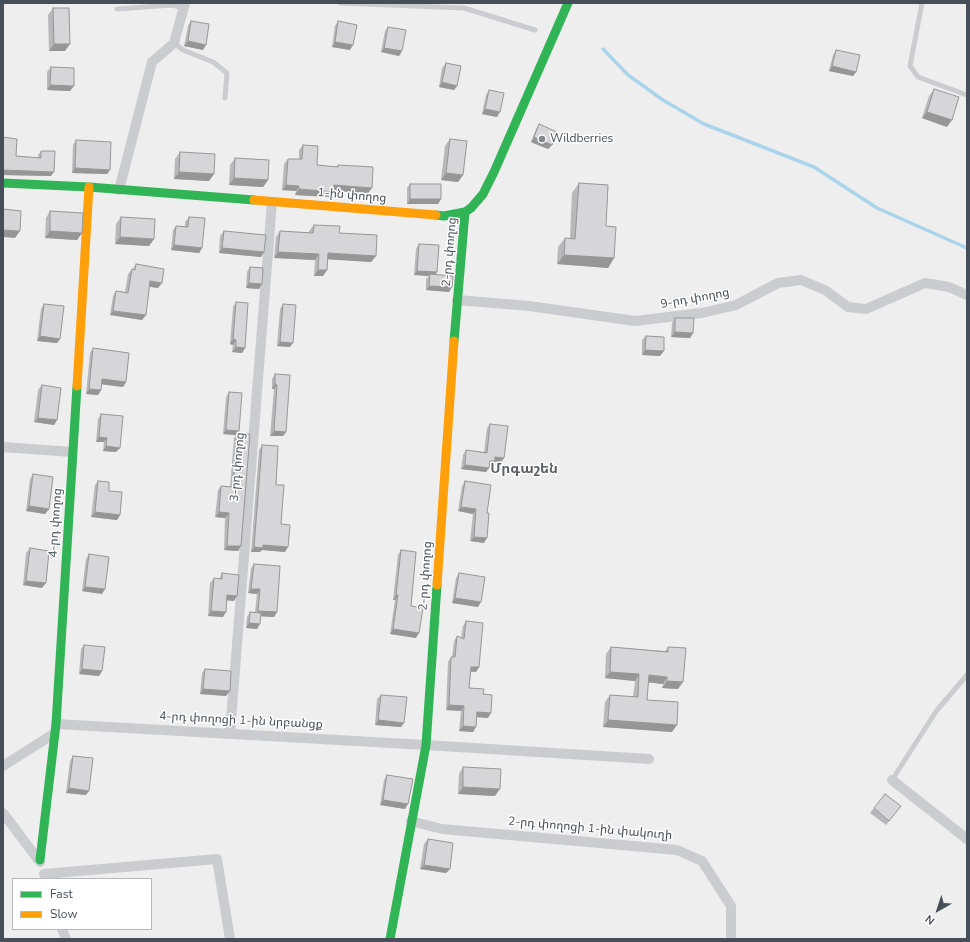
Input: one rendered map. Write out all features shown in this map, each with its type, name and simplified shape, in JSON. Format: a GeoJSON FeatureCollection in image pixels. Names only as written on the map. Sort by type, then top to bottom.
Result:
{"type":"FeatureCollection","features":[{"type":"Feature","properties":{"kind":"street"},"geometry":{"type":"LineString","coordinates":[[465,212],[471,208],[483,194],[494,172],[568,3]]}},
{"type":"Feature","properties":{"kind":"street"},"geometry":{"type":"LineString","coordinates":[[119,190],[152,62],[174,43],[185,5]]}},
{"type":"Feature","properties":{"kind":"street","name":"1-ին փողոց"},"geometry":{"type":"LineString","coordinates":[[3,183],[119,190],[444,216],[465,212]]}},
{"type":"Feature","properties":{"kind":"street","name":"4-րդ փողոց"},"geometry":{"type":"LineString","coordinates":[[40,860],[55,728],[89,188]]}},
{"type":"Feature","properties":{"kind":"street","name":"3-րդ փողոց"},"geometry":{"type":"LineString","coordinates":[[230,733],[272,202]]}},
{"type":"Feature","properties":{"kind":"street","name":"2-րդ փողոց"},"geometry":{"type":"LineString","coordinates":[[390,939],[426,745],[457,300],[465,212]]}},
{"type":"Feature","properties":{"kind":"street","name":"9-րդ փողոց"},"geometry":{"type":"LineString","coordinates":[[457,300],[529,306],[635,321],[702,313],[736,305],[778,283],[801,280],[825,290],[848,307],[866,308],[925,283],[949,287],[967,295]]}},
{"type":"Feature","properties":{"kind":"street"},"geometry":{"type":"LineString","coordinates":[[3,447],[72,452]]}},
{"type":"Feature","properties":{"kind":"street"},"geometry":{"type":"LineString","coordinates":[[3,766],[55,728]]}},
{"type":"Feature","properties":{"kind":"street","name":"4-րդ փողոցի 1-ին նրբանցք"},"geometry":{"type":"LineString","coordinates":[[55,728],[230,733],[426,745]]}},
{"type":"Feature","properties":{"kind":"street"},"geometry":{"type":"LineString","coordinates":[[426,745],[649,759]]}},
{"type":"Feature","properties":{"kind":"street"},"geometry":{"type":"LineString","coordinates":[[892,780],[967,839]]}},
{"type":"Feature","properties":{"kind":"street"},"geometry":{"type":"LineString","coordinates":[[3,813],[40,860],[45,876],[217,859],[230,939]]}},
{"type":"Feature","properties":{"kind":"street","name":"2-րդ փողոցի 1-ին փակուղի"},"geometry":{"type":"LineString","coordinates":[[411,821],[442,828],[677,850],[702,861],[731,906],[731,939]]}},
{"type":"Feature","properties":{"kind":"lane"},"geometry":{"type":"LineString","coordinates":[[340,3],[464,8],[535,30]]}},
{"type":"Feature","properties":{"kind":"lane"},"geometry":{"type":"LineString","coordinates":[[922,3],[910,66],[918,77],[967,95]]}},
{"type":"Feature","properties":{"kind":"lane"},"geometry":{"type":"LineString","coordinates":[[117,8],[185,5]]}},
{"type":"Feature","properties":{"kind":"lane"},"geometry":{"type":"LineString","coordinates":[[174,43],[183,50],[213,62],[227,73],[225,98]]}},
{"type":"Feature","properties":{"kind":"lane"},"geometry":{"type":"LineString","coordinates":[[892,780],[937,710],[967,675]]}},
{"type":"Feature","properties":{"kind":"building"},"geometry":{"type":"Polygon","coordinates":[[[53,8],[69,8],[70,44],[54,44],[53,8]]]}},
{"type":"Feature","properties":{"kind":"building"},"geometry":{"type":"Polygon","coordinates":[[[191,21],[209,24],[206,45],[188,41],[191,21]]]}},
{"type":"Feature","properties":{"kind":"building"},"geometry":{"type":"Polygon","coordinates":[[[338,21],[357,25],[353,45],[335,42],[338,21]]]}},
{"type":"Feature","properties":{"kind":"building"},"geometry":{"type":"Polygon","coordinates":[[[388,27],[406,30],[402,51],[384,48],[388,27]]]}},
{"type":"Feature","properties":{"kind":"building"},"geometry":{"type":"Polygon","coordinates":[[[836,50],[860,55],[856,72],[832,66],[836,50]]]}},
{"type":"Feature","properties":{"kind":"building"},"geometry":{"type":"Polygon","coordinates":[[[446,63],[461,66],[457,86],[442,82],[446,63]]]}},
{"type":"Feature","properties":{"kind":"building"},"geometry":{"type":"Polygon","coordinates":[[[51,67],[74,68],[74,86],[50,85],[51,67]]]}},
{"type":"Feature","properties":{"kind":"building"},"geometry":{"type":"Polygon","coordinates":[[[934,89],[959,97],[952,120],[927,112],[934,89]]]}},
{"type":"Feature","properties":{"kind":"building"},"geometry":{"type":"Polygon","coordinates":[[[489,90],[504,93],[500,112],[485,109],[489,90]]]}},
{"type":"Feature","properties":{"kind":"building"},"geometry":{"type":"Polygon","coordinates":[[[539,124],[557,132],[552,145],[534,137],[539,124]]]}},
{"type":"Feature","properties":{"kind":"building"},"geometry":{"type":"Polygon","coordinates":[[[3,137],[17,139],[16,156],[41,158],[41,151],[55,151],[54,172],[3,170],[3,137]]]}},
{"type":"Feature","properties":{"kind":"building"},"geometry":{"type":"Polygon","coordinates":[[[450,139],[467,141],[463,175],[446,173],[450,139]]]}},
{"type":"Feature","properties":{"kind":"building"},"geometry":{"type":"Polygon","coordinates":[[[76,140],[111,142],[110,170],[75,168],[76,140]]]}},
{"type":"Feature","properties":{"kind":"building"},"geometry":{"type":"Polygon","coordinates":[[[303,145],[318,146],[317,165],[338,167],[338,165],[373,167],[372,188],[334,185],[334,192],[299,189],[299,186],[286,185],[288,159],[302,159],[303,145]]]}},
{"type":"Feature","properties":{"kind":"building"},"geometry":{"type":"Polygon","coordinates":[[[180,152],[215,154],[214,174],[179,172],[180,152]]]}},
{"type":"Feature","properties":{"kind":"building"},"geometry":{"type":"Polygon","coordinates":[[[235,158],[269,160],[268,180],[234,178],[235,158]]]}},
{"type":"Feature","properties":{"kind":"building"},"geometry":{"type":"Polygon","coordinates":[[[579,183],[608,185],[606,226],[616,227],[614,258],[564,255],[565,238],[575,239],[579,183]]]}},
{"type":"Feature","properties":{"kind":"building"},"geometry":{"type":"Polygon","coordinates":[[[410,184],[441,184],[441,199],[410,199],[410,184]]]}},
{"type":"Feature","properties":{"kind":"building"},"geometry":{"type":"Polygon","coordinates":[[[3,209],[21,211],[20,231],[3,230],[3,209]]]}},
{"type":"Feature","properties":{"kind":"building"},"geometry":{"type":"Polygon","coordinates":[[[50,211],[83,213],[82,233],[50,231],[50,211]]]}},
{"type":"Feature","properties":{"kind":"building"},"geometry":{"type":"Polygon","coordinates":[[[121,217],[155,219],[154,239],[120,237],[121,217]]]}},
{"type":"Feature","properties":{"kind":"building"},"geometry":{"type":"Polygon","coordinates":[[[189,217],[205,218],[202,248],[174,245],[176,226],[188,227],[189,217]]]}},
{"type":"Feature","properties":{"kind":"building"},"geometry":{"type":"Polygon","coordinates":[[[314,225],[340,226],[339,233],[377,235],[376,256],[328,253],[327,270],[318,270],[319,254],[278,252],[280,231],[313,233],[314,225]]]}},
{"type":"Feature","properties":{"kind":"building"},"geometry":{"type":"Polygon","coordinates":[[[224,231],[266,235],[264,252],[222,248],[224,231]]]}},
{"type":"Feature","properties":{"kind":"building"},"geometry":{"type":"Polygon","coordinates":[[[419,244],[439,245],[437,272],[417,271],[419,244]]]}},
{"type":"Feature","properties":{"kind":"building"},"geometry":{"type":"Polygon","coordinates":[[[136,264],[164,269],[162,283],[150,281],[146,315],[113,311],[116,291],[128,293],[132,269],[135,270],[136,264]]]}},
{"type":"Feature","properties":{"kind":"building"},"geometry":{"type":"Polygon","coordinates":[[[250,267],[263,268],[262,284],[249,283],[250,267]]]}},
{"type":"Feature","properties":{"kind":"building"},"geometry":{"type":"Polygon","coordinates":[[[430,274],[453,276],[452,287],[429,286],[430,274]]]}},
{"type":"Feature","properties":{"kind":"building"},"geometry":{"type":"Polygon","coordinates":[[[236,302],[248,303],[245,348],[236,347],[236,340],[233,339],[236,302]]]}},
{"type":"Feature","properties":{"kind":"building"},"geometry":{"type":"Polygon","coordinates":[[[44,304],[64,306],[60,339],[40,336],[44,304]]]}},
{"type":"Feature","properties":{"kind":"building"},"geometry":{"type":"Polygon","coordinates":[[[283,304],[296,305],[293,343],[280,342],[283,304]]]}},
{"type":"Feature","properties":{"kind":"building"},"geometry":{"type":"Polygon","coordinates":[[[675,318],[694,318],[693,333],[675,332],[675,318]]]}},
{"type":"Feature","properties":{"kind":"building"},"geometry":{"type":"Polygon","coordinates":[[[646,336],[664,337],[664,351],[645,350],[646,336]]]}},
{"type":"Feature","properties":{"kind":"building"},"geometry":{"type":"Polygon","coordinates":[[[93,348],[129,353],[126,382],[102,379],[101,390],[89,389],[93,348]]]}},
{"type":"Feature","properties":{"kind":"building"},"geometry":{"type":"Polygon","coordinates":[[[275,374],[290,375],[286,432],[274,431],[277,385],[275,384],[275,374]]]}},
{"type":"Feature","properties":{"kind":"building"},"geometry":{"type":"Polygon","coordinates":[[[42,385],[61,388],[57,420],[38,418],[42,385]]]}},
{"type":"Feature","properties":{"kind":"building"},"geometry":{"type":"Polygon","coordinates":[[[229,392],[242,393],[239,431],[226,430],[229,392]]]}},
{"type":"Feature","properties":{"kind":"building"},"geometry":{"type":"Polygon","coordinates":[[[101,414],[123,416],[120,448],[106,446],[107,438],[99,437],[101,414]]]}},
{"type":"Feature","properties":{"kind":"building"},"geometry":{"type":"Polygon","coordinates":[[[490,424],[508,426],[504,458],[495,457],[495,461],[490,461],[489,468],[465,465],[466,450],[487,453],[490,424]]]}},
{"type":"Feature","properties":{"kind":"building"},"geometry":{"type":"Polygon","coordinates":[[[237,434],[250,434],[241,546],[227,546],[229,513],[219,512],[221,486],[233,487],[237,434]]]}},
{"type":"Feature","properties":{"kind":"building"},"geometry":{"type":"Polygon","coordinates":[[[262,445],[278,446],[276,485],[284,485],[281,524],[290,525],[288,547],[263,545],[263,548],[254,547],[262,445]]]}},
{"type":"Feature","properties":{"kind":"building"},"geometry":{"type":"Polygon","coordinates":[[[33,474],[53,477],[49,509],[29,506],[33,474]]]}},
{"type":"Feature","properties":{"kind":"building"},"geometry":{"type":"Polygon","coordinates":[[[98,481],[109,482],[109,491],[122,492],[120,515],[95,512],[98,481]]]}},
{"type":"Feature","properties":{"kind":"building"},"geometry":{"type":"Polygon","coordinates":[[[465,481],[491,485],[487,513],[489,513],[487,538],[474,537],[476,509],[461,507],[465,481]]]}},
{"type":"Feature","properties":{"kind":"building"},"geometry":{"type":"Polygon","coordinates":[[[30,548],[49,551],[46,583],[26,581],[30,548]]]}},
{"type":"Feature","properties":{"kind":"building"},"geometry":{"type":"Polygon","coordinates":[[[401,550],[416,552],[411,606],[423,608],[419,633],[393,629],[398,595],[396,595],[401,550]]]}},
{"type":"Feature","properties":{"kind":"building"},"geometry":{"type":"Polygon","coordinates":[[[89,554],[109,557],[105,589],[85,587],[89,554]]]}},
{"type":"Feature","properties":{"kind":"building"},"geometry":{"type":"Polygon","coordinates":[[[254,564],[280,566],[277,612],[258,611],[260,589],[251,589],[254,564]]]}},
{"type":"Feature","properties":{"kind":"building"},"geometry":{"type":"Polygon","coordinates":[[[222,573],[239,575],[237,596],[227,595],[226,612],[211,611],[214,578],[222,579],[222,573]]]}},
{"type":"Feature","properties":{"kind":"building"},"geometry":{"type":"Polygon","coordinates":[[[459,573],[485,577],[481,602],[455,598],[459,573]]]}},
{"type":"Feature","properties":{"kind":"building"},"geometry":{"type":"Polygon","coordinates":[[[250,612],[261,613],[260,624],[249,623],[250,612]]]}},
{"type":"Feature","properties":{"kind":"building"},"geometry":{"type":"Polygon","coordinates":[[[466,621],[483,623],[479,667],[471,667],[469,688],[484,689],[483,694],[492,695],[491,713],[477,712],[476,727],[463,726],[464,706],[449,705],[451,657],[455,657],[457,636],[464,639],[466,621]]]}},
{"type":"Feature","properties":{"kind":"building"},"geometry":{"type":"Polygon","coordinates":[[[84,645],[105,647],[102,671],[82,669],[84,645]]]}},
{"type":"Feature","properties":{"kind":"building"},"geometry":{"type":"Polygon","coordinates":[[[611,647],[668,652],[668,647],[686,648],[683,682],[667,681],[667,677],[649,675],[647,700],[678,702],[677,725],[608,720],[610,695],[638,697],[639,674],[610,672],[611,647]]]}},
{"type":"Feature","properties":{"kind":"building"},"geometry":{"type":"Polygon","coordinates":[[[205,669],[231,671],[230,691],[203,689],[205,669]]]}},
{"type":"Feature","properties":{"kind":"building"},"geometry":{"type":"Polygon","coordinates":[[[381,695],[407,697],[404,723],[378,720],[381,695]]]}},
{"type":"Feature","properties":{"kind":"building"},"geometry":{"type":"Polygon","coordinates":[[[73,756],[93,758],[89,791],[69,788],[73,756]]]}},
{"type":"Feature","properties":{"kind":"building"},"geometry":{"type":"Polygon","coordinates":[[[463,767],[501,769],[500,789],[463,787],[463,767]]]}},
{"type":"Feature","properties":{"kind":"building"},"geometry":{"type":"Polygon","coordinates":[[[387,775],[413,779],[408,804],[383,800],[387,775]]]}},
{"type":"Feature","properties":{"kind":"building"},"geometry":{"type":"Polygon","coordinates":[[[885,794],[901,806],[889,821],[874,808],[885,794]]]}},
{"type":"Feature","properties":{"kind":"building"},"geometry":{"type":"Polygon","coordinates":[[[428,839],[453,843],[450,869],[424,865],[428,839]]]}},
{"type":"Feature","properties":{"kind":"waterway"},"geometry":{"type":"LineString","coordinates":[[603,49],[628,75],[663,100],[704,124],[814,167],[877,208],[967,248]]}},
{"type":"Feature","properties":{"kind":"traffic: fast"},"geometry":{"type":"LineString","coordinates":[[436,215],[444,216],[465,212],[471,208],[483,194],[568,3]]}},
{"type":"Feature","properties":{"kind":"traffic: fast"},"geometry":{"type":"LineString","coordinates":[[3,183],[89,187],[254,200]]}},
{"type":"Feature","properties":{"kind":"traffic: fast"},"geometry":{"type":"LineString","coordinates":[[454,341],[465,212]]}},
{"type":"Feature","properties":{"kind":"traffic: fast"},"geometry":{"type":"LineString","coordinates":[[40,860],[56,724],[77,386]]}},
{"type":"Feature","properties":{"kind":"traffic: fast"},"geometry":{"type":"LineString","coordinates":[[390,939],[426,745],[437,585]]}},
{"type":"Feature","properties":{"kind":"traffic: slow"},"geometry":{"type":"LineString","coordinates":[[77,386],[89,187]]}},
{"type":"Feature","properties":{"kind":"traffic: slow"},"geometry":{"type":"LineString","coordinates":[[254,200],[436,215]]}},
{"type":"Feature","properties":{"kind":"traffic: slow"},"geometry":{"type":"LineString","coordinates":[[437,585],[454,341]]}},
{"type":"Feature","properties":{"kind":"place","name":"Wildberries"},"geometry":{"type":"Point","coordinates":[542,139]}},
{"type":"Feature","properties":{"kind":"district","name":"Մրգաշեն"},"geometry":{"type":"Point","coordinates":[524,470]}}]}
